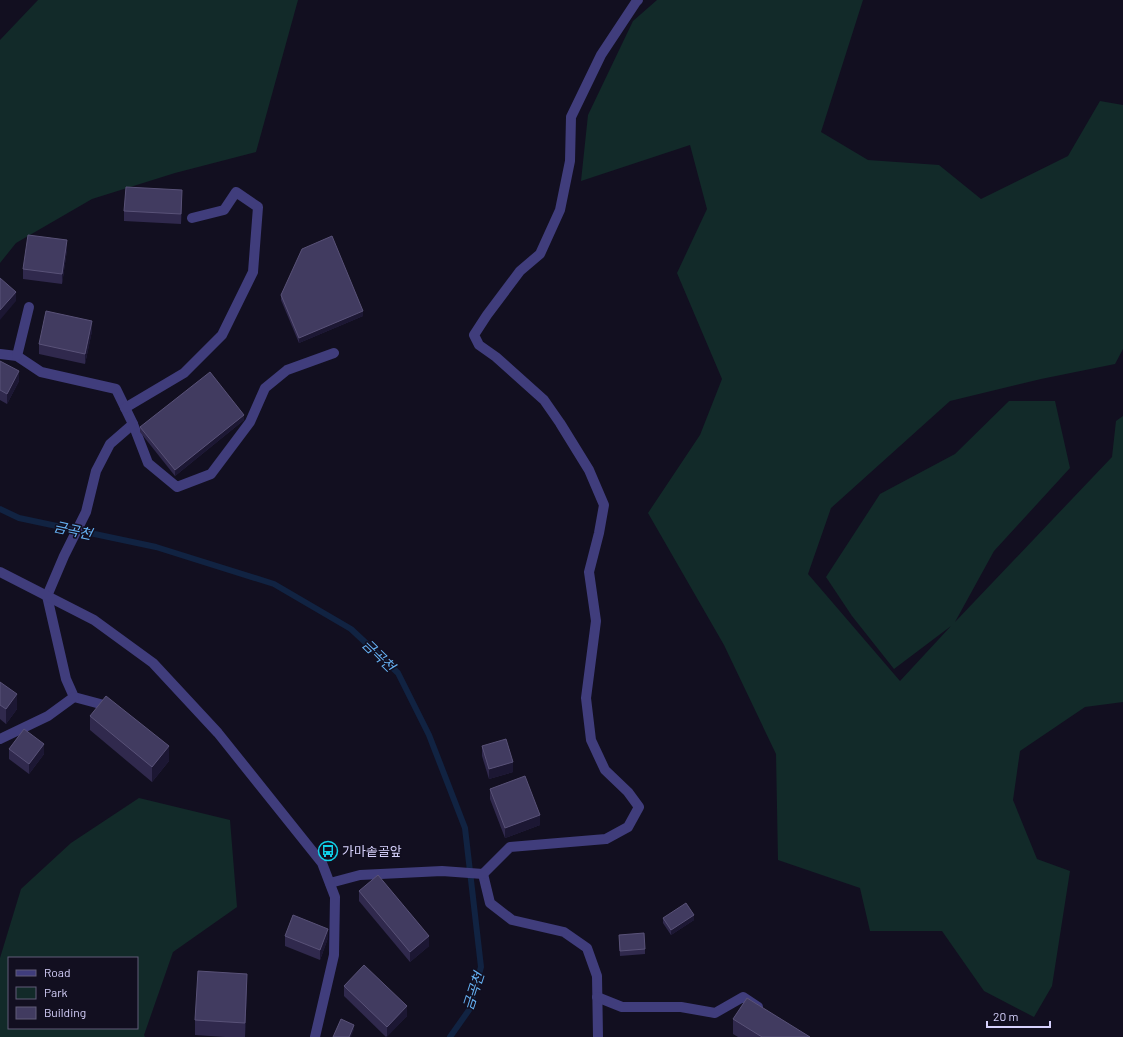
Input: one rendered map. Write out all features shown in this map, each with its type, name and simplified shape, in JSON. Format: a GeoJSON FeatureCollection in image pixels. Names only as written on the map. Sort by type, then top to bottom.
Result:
{"type":"FeatureCollection","features":[{"type":"Feature","properties":{"kind":"street"},"geometry":{"type":"LineString","coordinates":[[330,883],[360,875],[442,871],[483,874],[510,847],[606,839],[628,827],[639,807],[628,792],[605,770],[591,740],[586,698],[596,621],[589,572],[599,533],[604,505],[589,470],[544,400],[496,357],[479,344],[474,335],[520,271],[540,254],[560,210],[570,161],[571,117],[601,55],[638,0]]}},
{"type":"Feature","properties":{"kind":"street"},"geometry":{"type":"LineString","coordinates":[[125,408],[184,373],[222,335],[253,272],[258,207],[236,192],[224,210],[192,218]]}},
{"type":"Feature","properties":{"kind":"street"},"geometry":{"type":"LineString","coordinates":[[17,356],[29,307]]}},
{"type":"Feature","properties":{"kind":"street"},"geometry":{"type":"LineString","coordinates":[[0,354],[17,356],[41,372],[116,389],[133,424],[148,463],[177,487],[211,474],[250,422],[265,388],[287,370],[334,353]]}},
{"type":"Feature","properties":{"kind":"street"},"geometry":{"type":"LineString","coordinates":[[74,697],[66,678],[47,596],[64,556],[86,512],[96,471],[110,444],[133,424]]}},
{"type":"Feature","properties":{"kind":"street"},"geometry":{"type":"LineString","coordinates":[[0,572],[94,620],[153,663],[218,733],[322,863],[334,897],[334,954],[315,1037]]}},
{"type":"Feature","properties":{"kind":"street"},"geometry":{"type":"LineString","coordinates":[[74,697],[104,705]]}},
{"type":"Feature","properties":{"kind":"street"},"geometry":{"type":"LineString","coordinates":[[0,739],[48,716],[74,697]]}},
{"type":"Feature","properties":{"kind":"street"},"geometry":{"type":"LineString","coordinates":[[483,874],[490,903],[512,920],[564,932],[587,948],[597,976],[598,1037]]}},
{"type":"Feature","properties":{"kind":"street"},"geometry":{"type":"LineString","coordinates":[[598,996],[622,1007],[681,1007],[715,1013],[743,997],[767,1013]]}},
{"type":"Feature","properties":{"kind":"green space"},"geometry":{"type":"Polygon","coordinates":[[[38,0],[298,0],[256,152],[175,173],[92,199],[16,243],[0,263],[0,40],[38,0]]]}},
{"type":"Feature","properties":{"kind":"green space"},"geometry":{"type":"Polygon","coordinates":[[[657,0],[863,0],[821,132],[868,160],[939,165],[981,199],[1068,156],[1100,101],[1123,105],[1123,349],[1115,364],[1041,379],[950,401],[831,508],[808,574],[900,681],[951,626],[894,669],[852,616],[826,577],[880,494],[955,454],[1009,401],[1055,401],[1070,468],[994,551],[955,622],[1112,457],[1116,421],[1123,416],[1123,702],[1085,707],[1020,751],[1013,800],[1037,859],[1070,871],[1052,986],[1034,1017],[984,991],[942,931],[870,931],[860,888],[778,860],[776,754],[724,645],[648,513],[700,435],[722,379],[677,273],[707,209],[690,145],[581,181],[588,115],[633,21],[657,0]]]}},
{"type":"Feature","properties":{"kind":"green space"},"geometry":{"type":"Polygon","coordinates":[[[139,798],[230,820],[237,907],[173,952],[144,1035],[145,1037],[0,1037],[0,958],[21,889],[71,843],[139,798]]]}},
{"type":"Feature","properties":{"kind":"building"},"geometry":{"type":"Polygon","coordinates":[[[126,187],[182,190],[181,214],[124,211],[126,187]]]}},
{"type":"Feature","properties":{"kind":"building"},"geometry":{"type":"Polygon","coordinates":[[[28,235],[67,240],[62,274],[23,269],[28,235]]]}},
{"type":"Feature","properties":{"kind":"building"},"geometry":{"type":"Polygon","coordinates":[[[332,236],[363,311],[299,338],[281,295],[302,249],[332,236]]]}},
{"type":"Feature","properties":{"kind":"building"},"geometry":{"type":"Polygon","coordinates":[[[0,278],[16,292],[0,310],[0,278]]]}},
{"type":"Feature","properties":{"kind":"building"},"geometry":{"type":"Polygon","coordinates":[[[46,311],[92,321],[85,354],[39,344],[46,311]]]}},
{"type":"Feature","properties":{"kind":"building"},"geometry":{"type":"Polygon","coordinates":[[[0,361],[19,371],[7,394],[0,390],[0,361]]]}},
{"type":"Feature","properties":{"kind":"building"},"geometry":{"type":"Polygon","coordinates":[[[210,372],[244,415],[175,470],[140,427],[210,372]]]}},
{"type":"Feature","properties":{"kind":"building"},"geometry":{"type":"Polygon","coordinates":[[[0,682],[17,694],[6,709],[0,705],[0,682]]]}},
{"type":"Feature","properties":{"kind":"building"},"geometry":{"type":"Polygon","coordinates":[[[106,696],[169,746],[152,767],[90,716],[106,696]]]}},
{"type":"Feature","properties":{"kind":"building"},"geometry":{"type":"Polygon","coordinates":[[[24,729],[44,744],[29,764],[9,749],[24,729]]]}},
{"type":"Feature","properties":{"kind":"building"},"geometry":{"type":"Polygon","coordinates":[[[506,739],[513,762],[489,769],[482,746],[506,739]]]}},
{"type":"Feature","properties":{"kind":"building"},"geometry":{"type":"Polygon","coordinates":[[[525,776],[540,815],[505,828],[490,789],[525,776]]]}},
{"type":"Feature","properties":{"kind":"building"},"geometry":{"type":"Polygon","coordinates":[[[378,875],[429,936],[410,952],[359,891],[378,875]]]}},
{"type":"Feature","properties":{"kind":"building"},"geometry":{"type":"Polygon","coordinates":[[[686,903],[694,915],[671,930],[663,918],[686,903]]]}},
{"type":"Feature","properties":{"kind":"building"},"geometry":{"type":"Polygon","coordinates":[[[293,915],[328,929],[320,950],[285,936],[293,915]]]}},
{"type":"Feature","properties":{"kind":"building"},"geometry":{"type":"Polygon","coordinates":[[[644,933],[645,949],[620,951],[619,935],[644,933]]]}},
{"type":"Feature","properties":{"kind":"building"},"geometry":{"type":"Polygon","coordinates":[[[364,965],[407,1006],[387,1027],[344,986],[364,965]]]}},
{"type":"Feature","properties":{"kind":"building"},"geometry":{"type":"Polygon","coordinates":[[[198,971],[247,974],[245,1023],[195,1020],[198,971]]]}},
{"type":"Feature","properties":{"kind":"building"},"geometry":{"type":"Polygon","coordinates":[[[747,998],[810,1037],[762,1037],[733,1019],[747,998]]]}},
{"type":"Feature","properties":{"kind":"building"},"geometry":{"type":"Polygon","coordinates":[[[341,1019],[354,1025],[349,1037],[333,1037],[341,1019]]]}},
{"type":"Feature","properties":{"kind":"waterway","name":"금곡천"},"geometry":{"type":"LineString","coordinates":[[0,509],[19,518],[156,547],[274,584],[351,629],[398,673],[429,735],[465,828],[481,967],[469,1010],[450,1037]]}},
{"type":"Feature","properties":{"kind":"place","name":"가마솥골앞"},"geometry":{"type":"Point","coordinates":[328,851]}}]}
